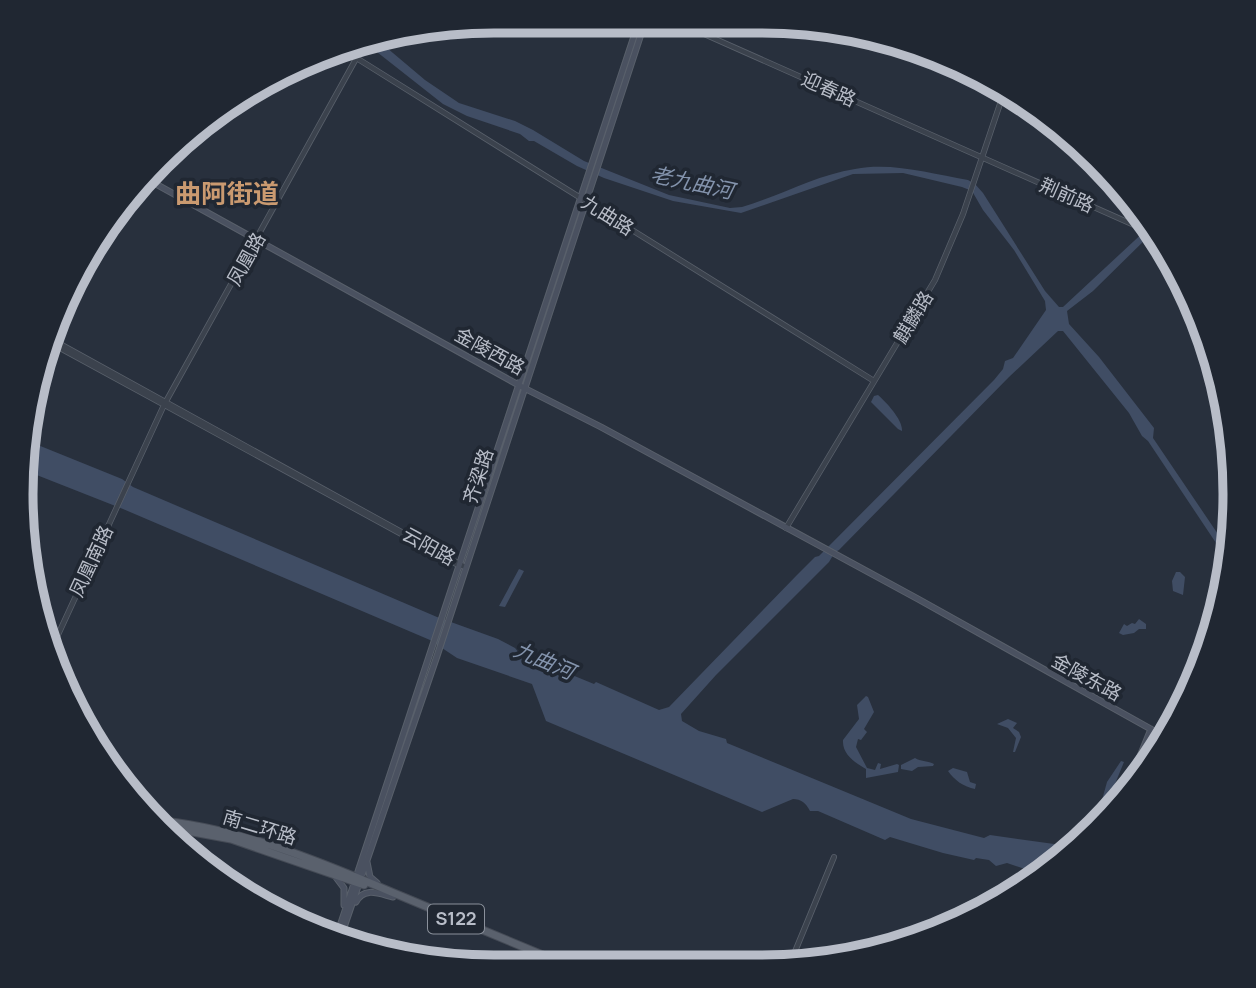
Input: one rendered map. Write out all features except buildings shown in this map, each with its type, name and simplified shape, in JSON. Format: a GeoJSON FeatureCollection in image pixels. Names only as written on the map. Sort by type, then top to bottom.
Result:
{"type":"FeatureCollection","features":[{"type":"Feature","properties":{"kind":"main road","name":"齐梁路"},"geometry":{"type":"LineString","coordinates":[[342,928],[592,175],[636,33]]}},
{"type":"Feature","properties":{"kind":"main road","name":"齐梁路"},"geometry":{"type":"LineString","coordinates":[[618,94],[641,33]]}},
{"type":"Feature","properties":{"kind":"main road","name":"金陵西路"},"geometry":{"type":"LineString","coordinates":[[154,183],[1009,651]]}},
{"type":"Feature","properties":{"kind":"main road","name":"金陵东路"},"geometry":{"type":"LineString","coordinates":[[1009,651],[1156,732]]}},
{"type":"Feature","properties":{"kind":"main road"},"geometry":{"type":"LineString","coordinates":[[1139,758],[1151,729]]}},
{"type":"Feature","properties":{"kind":"main road","name":"南二环路"},"geometry":{"type":"LineString","coordinates":[[173,824],[232,837],[357,880]]}},
{"type":"Feature","properties":{"kind":"main road","name":"南二环路"},"geometry":{"type":"LineString","coordinates":[[178,829],[232,837]]}},
{"type":"Feature","properties":{"kind":"main road"},"geometry":{"type":"LineString","coordinates":[[330,869],[350,869],[365,855]]}},
{"type":"Feature","properties":{"kind":"main road"},"geometry":{"type":"LineString","coordinates":[[365,855],[370,877],[394,895]]}},
{"type":"Feature","properties":{"kind":"main road"},"geometry":{"type":"LineString","coordinates":[[330,869],[344,888],[346,915]]}},
{"type":"Feature","properties":{"kind":"main road","name":"S122"},"geometry":{"type":"LineString","coordinates":[[357,880],[542,955]]}},
{"type":"Feature","properties":{"kind":"main road"},"geometry":{"type":"LineString","coordinates":[[346,915],[362,894],[372,892],[394,895]]}},
{"type":"Feature","properties":{"kind":"main road","name":"S122"},"geometry":{"type":"LineString","coordinates":[[394,895],[534,955]]}},
{"type":"Feature","properties":{"kind":"street","name":"迎春路"},"geometry":{"type":"LineString","coordinates":[[702,33],[981,156]]}},
{"type":"Feature","properties":{"kind":"street","name":"凤凰路"},"geometry":{"type":"LineString","coordinates":[[165,404],[359,54]]}},
{"type":"Feature","properties":{"kind":"street","name":"九曲路"},"geometry":{"type":"LineString","coordinates":[[353,56],[874,382]]}},
{"type":"Feature","properties":{"kind":"street","name":"麒麟路"},"geometry":{"type":"LineString","coordinates":[[786,529],[935,280],[958,226],[1001,100]]}},
{"type":"Feature","properties":{"kind":"street","name":"荆前路"},"geometry":{"type":"LineString","coordinates":[[981,156],[1137,227]]}},
{"type":"Feature","properties":{"kind":"street","name":"云阳路"},"geometry":{"type":"LineString","coordinates":[[58,345],[462,565]]}},
{"type":"Feature","properties":{"kind":"street","name":"凤凰南路"},"geometry":{"type":"LineString","coordinates":[[57,638],[165,404]]}},
{"type":"Feature","properties":{"kind":"street"},"geometry":{"type":"LineString","coordinates":[[794,954],[834,857]]}},
{"type":"Feature","properties":{"kind":"water"},"geometry":{"type":"Polygon","coordinates":[[[385,47],[425,80],[459,103],[515,121],[584,161],[669,195],[730,208],[742,207],[826,176],[869,167],[912,170],[968,180],[983,193],[1045,291],[1059,307],[1063,307],[1142,234],[1146,239],[1093,291],[1067,311],[1069,324],[1099,357],[1154,428],[1153,438],[1221,538],[1220,548],[1129,413],[1063,331],[1058,331],[835,552],[829,562],[716,675],[681,714],[682,721],[699,731],[726,739],[727,743],[911,819],[984,838],[990,835],[1060,845],[1042,860],[1025,869],[1007,863],[996,866],[989,860],[974,860],[943,853],[890,837],[885,840],[818,811],[810,811],[805,804],[793,799],[762,812],[546,721],[532,684],[457,658],[430,640],[34,474],[36,444],[437,617],[498,639],[515,648],[520,654],[564,673],[571,672],[572,675],[594,684],[596,682],[659,710],[669,707],[796,576],[994,380],[1003,369],[1005,361],[1013,358],[1046,310],[1045,301],[1014,250],[972,191],[962,187],[903,173],[853,174],[741,213],[673,201],[604,178],[520,134],[467,116],[443,104],[374,49],[385,47]]]}},
{"type":"Feature","properties":{"kind":"water"},"geometry":{"type":"Polygon","coordinates":[[[878,395],[897,417],[902,431],[871,402],[874,396],[878,395]]]}},
{"type":"Feature","properties":{"kind":"water"},"geometry":{"type":"Polygon","coordinates":[[[519,569],[524,571],[505,607],[499,606],[519,569]]]}},
{"type":"Feature","properties":{"kind":"water"},"geometry":{"type":"Polygon","coordinates":[[[1176,572],[1185,577],[1183,595],[1173,591],[1172,581],[1176,572]]]}},
{"type":"Feature","properties":{"kind":"water"},"geometry":{"type":"Polygon","coordinates":[[[1139,619],[1146,624],[1146,629],[1123,635],[1119,633],[1124,624],[1135,624],[1139,619]]]}},
{"type":"Feature","properties":{"kind":"water"},"geometry":{"type":"Polygon","coordinates":[[[866,696],[874,712],[864,729],[867,732],[861,740],[858,739],[856,747],[867,768],[875,770],[878,763],[881,764],[880,769],[897,764],[898,772],[866,778],[866,769],[850,758],[845,750],[843,740],[859,719],[857,705],[866,696]]]}},
{"type":"Feature","properties":{"kind":"water"},"geometry":{"type":"Polygon","coordinates":[[[1008,719],[1017,723],[1013,728],[1021,737],[1015,752],[1016,738],[1008,728],[997,724],[1008,719]]]}},
{"type":"Feature","properties":{"kind":"water"},"geometry":{"type":"Polygon","coordinates":[[[915,758],[934,764],[912,771],[901,769],[901,765],[915,758]]]}},
{"type":"Feature","properties":{"kind":"water"},"geometry":{"type":"Polygon","coordinates":[[[1121,761],[1124,762],[1110,795],[1106,801],[1102,800],[1107,782],[1121,761]]]}},
{"type":"Feature","properties":{"kind":"water"},"geometry":{"type":"Polygon","coordinates":[[[953,768],[967,772],[970,782],[976,784],[975,789],[963,785],[953,777],[948,771],[953,768]]]}},
{"type":"Feature","properties":{"kind":"district","name":"曲阿街道"},"geometry":{"type":"Point","coordinates":[227,194]}},
{"type":"Feature","properties":{"kind":"water label","name":"老九曲河"},"geometry":{"type":"Point","coordinates":[692,183]}},
{"type":"Feature","properties":{"kind":"water label","name":"九曲河"},"geometry":{"type":"Point","coordinates":[544,661]}}]}
